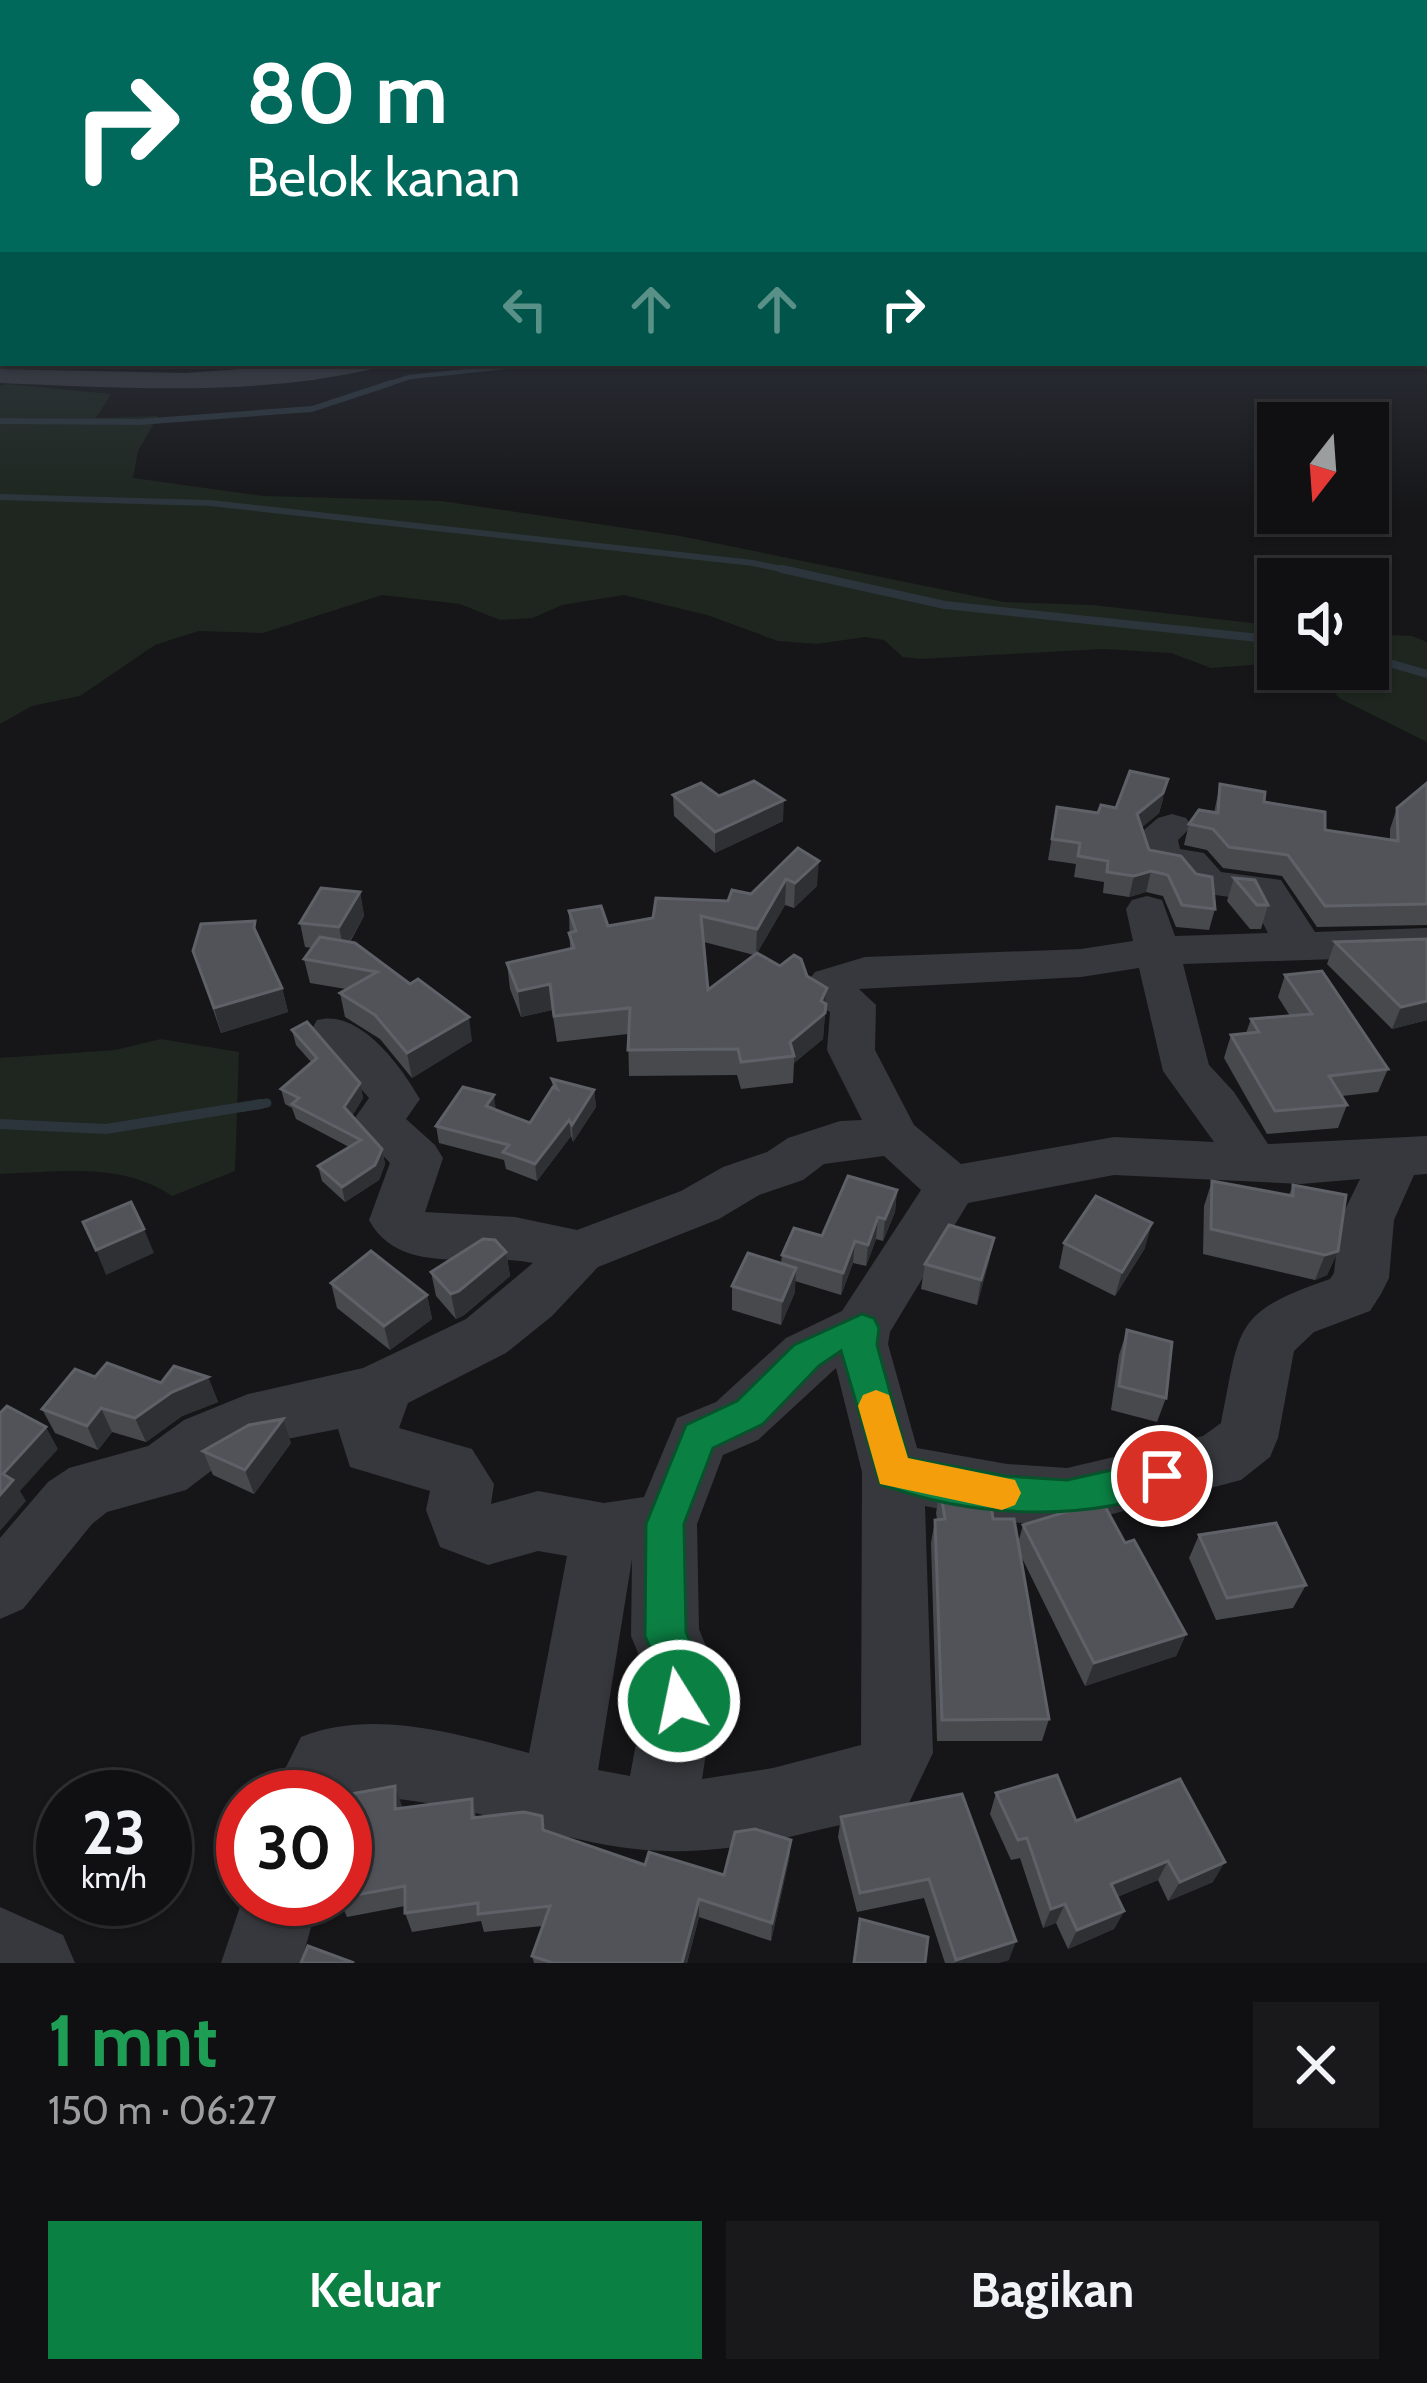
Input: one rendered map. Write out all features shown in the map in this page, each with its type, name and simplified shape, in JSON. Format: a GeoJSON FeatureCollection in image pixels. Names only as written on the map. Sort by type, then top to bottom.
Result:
{"type":"FeatureCollection","features":[{"type":"Feature","properties":{"kind":"street"},"geometry":{"type":"LineString","coordinates":[[0,376],[158,382],[254,378],[345,366]]}},
{"type":"Feature","properties":{"kind":"street"},"geometry":{"type":"LineString","coordinates":[[1172,826],[1156,836],[1162,860],[1190,862],[1212,884],[1265,890],[1292,937],[1308,947]]}},
{"type":"Feature","properties":{"kind":"street"},"geometry":{"type":"LineString","coordinates":[[1151,930],[1187,1071],[1217,1105],[1254,1164]]}},
{"type":"Feature","properties":{"kind":"street"},"geometry":{"type":"LineString","coordinates":[[951,1186],[895,1137],[850,1050],[853,1005],[825,989],[831,982],[865,973],[1081,963],[1151,930],[1308,947],[1427,942]]}},
{"type":"Feature","properties":{"kind":"street"},"geometry":{"type":"LineString","coordinates":[[334,1030],[395,1099],[377,1122],[417,1158],[396,1220],[421,1238],[515,1238],[579,1252]]}},
{"type":"Feature","properties":{"kind":"street"},"geometry":{"type":"LineString","coordinates":[[0,1586],[70,1503],[91,1488],[164,1470],[206,1439],[248,1420],[352,1400],[486,1336],[523,1308],[579,1252],[700,1204],[741,1181],[784,1166],[806,1150],[840,1140],[895,1137]]}},
{"type":"Feature","properties":{"kind":"street"},"geometry":{"type":"LineString","coordinates":[[323,1770],[327,1763],[405,1759],[658,1817],[723,1819],[840,1787],[881,1781],[890,1774],[897,1753],[893,1472],[859,1345],[862,1328],[951,1186],[1114,1156],[1254,1164],[1411,1158]]}},
{"type":"Feature","properties":{"kind":"street"},"geometry":{"type":"LineString","coordinates":[[893,1472],[1006,1493],[1067,1497],[1219,1460],[1247,1438],[1267,1340],[1294,1315],[1350,1295],[1361,1278],[1367,1220],[1411,1158]]}},
{"type":"Feature","properties":{"kind":"street"},"geometry":{"type":"LineString","coordinates":[[557,1795],[635,1528],[699,1437],[737,1421],[806,1355],[862,1328]]}},
{"type":"Feature","properties":{"kind":"street"},"geometry":{"type":"LineString","coordinates":[[384,1386],[367,1432],[372,1448],[450,1468],[463,1484],[458,1510],[463,1526],[488,1535],[538,1521],[635,1528]]}},
{"type":"Feature","properties":{"kind":"street"},"geometry":{"type":"LineString","coordinates":[[635,1528],[665,1636],[675,1654],[679,1701],[658,1817]]}},
{"type":"Feature","properties":{"kind":"street"},"geometry":{"type":"LineString","coordinates":[[261,1963],[273,1926]]}},
{"type":"Feature","properties":{"kind":"street"},"geometry":{"type":"LineString","coordinates":[[0,1946],[35,1963]]}},
{"type":"Feature","properties":{"kind":"shaded area"},"geometry":{"type":"Polygon","coordinates":[[[0,386],[111,394],[96,418],[158,416],[138,451],[133,478],[264,496],[441,501],[680,536],[1004,602],[1093,605],[1257,624],[1257,665],[1211,668],[1171,653],[1102,649],[920,659],[903,657],[884,640],[865,637],[817,644],[778,641],[707,615],[624,595],[562,605],[533,618],[500,620],[460,604],[382,595],[263,633],[199,631],[155,645],[80,696],[32,706],[0,724],[0,386]]]}},
{"type":"Feature","properties":{"kind":"shaded area"},"geometry":{"type":"Polygon","coordinates":[[[1389,635],[1427,642],[1427,742],[1339,698],[1332,690],[1389,690],[1389,635]]]}},
{"type":"Feature","properties":{"kind":"shaded area"},"geometry":{"type":"Polygon","coordinates":[[[161,1039],[239,1052],[235,1171],[172,1196],[153,1185],[111,1174],[0,1174],[0,1058],[115,1050],[161,1039]]]}},
{"type":"Feature","properties":{"kind":"building"},"geometry":{"type":"Polygon","coordinates":[[[1130,771],[1168,779],[1163,793],[1137,814],[1149,850],[1181,856],[1196,874],[1212,877],[1215,909],[1182,905],[1168,875],[1107,872],[1108,861],[1078,856],[1080,843],[1052,839],[1057,807],[1098,813],[1101,805],[1116,808],[1130,771]]]}},
{"type":"Feature","properties":{"kind":"building"},"geometry":{"type":"Polygon","coordinates":[[[754,781],[784,800],[715,832],[673,795],[701,783],[719,796],[754,781]]]}},
{"type":"Feature","properties":{"kind":"building"},"geometry":{"type":"Polygon","coordinates":[[[1427,783],[1427,904],[1325,906],[1288,855],[1229,847],[1213,829],[1189,824],[1199,810],[1218,813],[1220,784],[1265,792],[1264,802],[1325,812],[1325,830],[1398,841],[1397,808],[1427,783]]]}},
{"type":"Feature","properties":{"kind":"building"},"geometry":{"type":"Polygon","coordinates":[[[798,848],[819,861],[795,883],[786,879],[757,929],[701,916],[708,990],[757,953],[780,966],[794,955],[801,959],[807,976],[827,988],[821,1001],[826,1004],[825,1013],[790,1042],[794,1056],[741,1062],[738,1049],[628,1050],[630,1008],[554,1016],[550,984],[518,991],[507,963],[574,948],[569,933],[576,931],[569,911],[601,906],[608,926],[653,918],[656,898],[728,901],[732,890],[751,894],[798,848]]]}},
{"type":"Feature","properties":{"kind":"building"},"geometry":{"type":"Polygon","coordinates":[[[1234,878],[1255,880],[1268,905],[1257,905],[1234,878]]]}},
{"type":"Feature","properties":{"kind":"building"},"geometry":{"type":"Polygon","coordinates":[[[321,888],[360,892],[339,927],[300,923],[321,888]]]}},
{"type":"Feature","properties":{"kind":"building"},"geometry":{"type":"Polygon","coordinates":[[[255,921],[282,988],[214,1008],[193,951],[201,924],[255,921]]]}},
{"type":"Feature","properties":{"kind":"building"},"geometry":{"type":"Polygon","coordinates":[[[320,937],[355,943],[410,984],[418,979],[469,1017],[407,1053],[375,1015],[340,993],[377,972],[304,959],[320,937]]]}},
{"type":"Feature","properties":{"kind":"building"},"geometry":{"type":"Polygon","coordinates":[[[1427,939],[1427,1001],[1401,1007],[1335,942],[1427,939]]]}},
{"type":"Feature","properties":{"kind":"building"},"geometry":{"type":"Polygon","coordinates":[[[1322,971],[1388,1069],[1329,1076],[1347,1105],[1275,1111],[1231,1035],[1259,1032],[1251,1019],[1312,1014],[1285,975],[1322,971]]]}},
{"type":"Feature","properties":{"kind":"building"},"geometry":{"type":"Polygon","coordinates":[[[307,1022],[360,1083],[344,1107],[382,1149],[375,1165],[342,1187],[318,1166],[361,1140],[292,1104],[299,1098],[281,1089],[317,1058],[292,1030],[307,1022]]]}},
{"type":"Feature","properties":{"kind":"building"},"geometry":{"type":"Polygon","coordinates":[[[552,1079],[594,1090],[572,1125],[569,1120],[535,1164],[503,1152],[509,1145],[436,1126],[463,1087],[494,1095],[486,1106],[530,1123],[553,1087],[557,1089],[552,1079]]]}},
{"type":"Feature","properties":{"kind":"building"},"geometry":{"type":"Polygon","coordinates":[[[848,1176],[897,1190],[885,1219],[878,1217],[868,1245],[855,1241],[843,1273],[782,1255],[794,1228],[822,1236],[848,1176]]]}},
{"type":"Feature","properties":{"kind":"building"},"geometry":{"type":"Polygon","coordinates":[[[1212,1181],[1293,1196],[1293,1185],[1346,1195],[1338,1251],[1325,1255],[1211,1229],[1212,1181]]]}},
{"type":"Feature","properties":{"kind":"building"},"geometry":{"type":"Polygon","coordinates":[[[1096,1196],[1152,1223],[1122,1272],[1064,1243],[1096,1196]]]}},
{"type":"Feature","properties":{"kind":"building"},"geometry":{"type":"Polygon","coordinates":[[[131,1202],[144,1229],[96,1250],[83,1222],[131,1202]]]}},
{"type":"Feature","properties":{"kind":"building"},"geometry":{"type":"Polygon","coordinates":[[[949,1225],[994,1238],[981,1280],[925,1264],[949,1225]]]}},
{"type":"Feature","properties":{"kind":"building"},"geometry":{"type":"Polygon","coordinates":[[[483,1239],[495,1240],[506,1252],[451,1294],[431,1272],[483,1239]]]}},
{"type":"Feature","properties":{"kind":"building"},"geometry":{"type":"Polygon","coordinates":[[[371,1251],[427,1295],[384,1326],[331,1283],[371,1251]]]}},
{"type":"Feature","properties":{"kind":"building"},"geometry":{"type":"Polygon","coordinates":[[[748,1253],[796,1268],[782,1301],[732,1286],[748,1253]]]}},
{"type":"Feature","properties":{"kind":"building"},"geometry":{"type":"Polygon","coordinates":[[[1127,1330],[1172,1342],[1166,1398],[1119,1386],[1127,1330]]]}},
{"type":"Feature","properties":{"kind":"building"},"geometry":{"type":"Polygon","coordinates":[[[107,1363],[161,1383],[174,1366],[208,1377],[172,1392],[135,1418],[101,1408],[87,1426],[42,1409],[75,1369],[95,1377],[107,1363]]]}},
{"type":"Feature","properties":{"kind":"building"},"geometry":{"type":"Polygon","coordinates":[[[7,1406],[46,1427],[3,1474],[13,1480],[0,1495],[0,1413],[7,1406]]]}},
{"type":"Feature","properties":{"kind":"building"},"geometry":{"type":"Polygon","coordinates":[[[283,1419],[245,1470],[203,1451],[249,1425],[283,1419]]]}},
{"type":"Feature","properties":{"kind":"building"},"geometry":{"type":"Polygon","coordinates":[[[940,1489],[990,1499],[993,1519],[1014,1519],[1049,1719],[942,1720],[935,1520],[945,1519],[940,1489]]]}},
{"type":"Feature","properties":{"kind":"building"},"geometry":{"type":"Polygon","coordinates":[[[1102,1501],[1125,1543],[1134,1540],[1186,1634],[1094,1663],[1023,1525],[1102,1501]]]}},
{"type":"Feature","properties":{"kind":"building"},"geometry":{"type":"Polygon","coordinates":[[[1276,1523],[1306,1585],[1227,1598],[1199,1535],[1276,1523]]]}},
{"type":"Feature","properties":{"kind":"building"},"geometry":{"type":"Polygon","coordinates":[[[1057,1775],[1076,1821],[1180,1779],[1225,1862],[1180,1882],[1168,1861],[1111,1884],[1124,1911],[1077,1930],[1065,1904],[1051,1909],[1027,1838],[1018,1840],[996,1793],[1057,1775]]]}},
{"type":"Feature","properties":{"kind":"building"},"geometry":{"type":"Polygon","coordinates":[[[395,1786],[395,1809],[472,1799],[472,1818],[524,1812],[542,1816],[543,1830],[645,1865],[649,1852],[724,1875],[735,1832],[755,1829],[791,1840],[772,1923],[699,1899],[682,1963],[553,1963],[532,1956],[550,1906],[478,1914],[478,1903],[405,1913],[405,1886],[372,1892],[372,1790],[395,1786]]]}},
{"type":"Feature","properties":{"kind":"building"},"geometry":{"type":"Polygon","coordinates":[[[962,1794],[1016,1941],[956,1960],[929,1879],[860,1893],[841,1817],[962,1794]]]}},
{"type":"Feature","properties":{"kind":"building"},"geometry":{"type":"Polygon","coordinates":[[[860,1919],[928,1937],[925,1963],[854,1963],[860,1919]]]}},
{"type":"Feature","properties":{"kind":"building"},"geometry":{"type":"Polygon","coordinates":[[[308,1946],[354,1963],[301,1963],[308,1946]]]}},
{"type":"Feature","properties":{"kind":"waterway"},"geometry":{"type":"LineString","coordinates":[[382,386],[410,377],[514,366]]}},
{"type":"Feature","properties":{"kind":"waterway"},"geometry":{"type":"LineString","coordinates":[[0,421],[139,422],[312,409],[391,383]]}},
{"type":"Feature","properties":{"kind":"waterway"},"geometry":{"type":"LineString","coordinates":[[0,497],[210,503],[753,563],[795,572]]}},
{"type":"Feature","properties":{"kind":"waterway"},"geometry":{"type":"LineString","coordinates":[[782,569],[945,605],[1257,638]]}},
{"type":"Feature","properties":{"kind":"waterway"},"geometry":{"type":"LineString","coordinates":[[1389,663],[1427,674]]}},
{"type":"Feature","properties":{"kind":"waterway"},"geometry":{"type":"LineString","coordinates":[[261,1104],[267,1103]]}},
{"type":"Feature","properties":{"kind":"waterway"},"geometry":{"type":"LineString","coordinates":[[0,1124],[106,1129],[261,1104]]}},
{"type":"Feature","properties":{"kind":"waterway"},"geometry":{"type":"LineString","coordinates":[[243,1107],[261,1104]]}},
{"type":"Feature","properties":{"kind":"slow traffic"},"geometry":{"type":"LineString","coordinates":[[876,1406],[893,1472],[1002,1493]]}},
{"type":"Feature","properties":{"kind":"route"},"geometry":{"type":"LineString","coordinates":[[679,1701],[675,1654],[665,1636],[665,1524],[699,1437],[750,1413],[806,1355],[829,1341],[862,1328],[859,1345],[893,1472],[1006,1493],[1067,1497],[1162,1476]]}}]}
